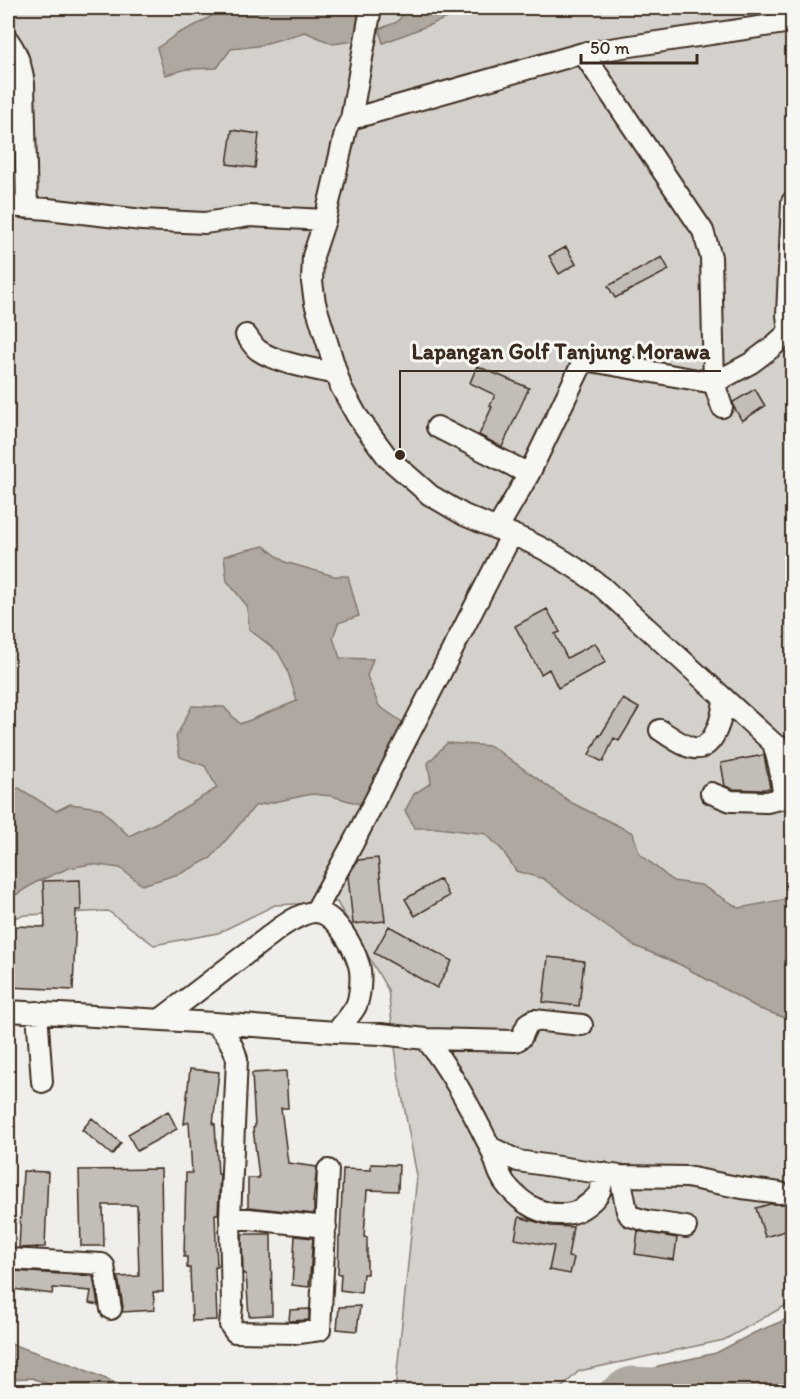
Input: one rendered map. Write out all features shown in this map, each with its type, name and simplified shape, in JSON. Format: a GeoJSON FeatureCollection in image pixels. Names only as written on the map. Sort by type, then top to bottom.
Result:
{"type":"FeatureCollection","features":[{"type":"Feature","properties":{"kind":"street"},"geometry":{"type":"LineString","coordinates":[[371,8],[351,119],[346,129],[325,220],[313,256],[312,282],[315,303],[341,387],[357,416],[388,458],[430,495],[464,515],[505,531],[559,557],[602,587],[773,743],[792,753]]}},
{"type":"Feature","properties":{"kind":"street"},"geometry":{"type":"LineString","coordinates":[[351,119],[583,53],[792,22]]}},
{"type":"Feature","properties":{"kind":"street"},"geometry":{"type":"LineString","coordinates":[[721,33],[792,37]]}},
{"type":"Feature","properties":{"kind":"street"},"geometry":{"type":"LineString","coordinates":[[8,40],[17,54],[24,84],[17,207],[169,222],[205,223],[249,216],[325,220]]}},
{"type":"Feature","properties":{"kind":"street"},"geometry":{"type":"LineString","coordinates":[[583,53],[703,231],[711,257],[714,383],[722,407]]}},
{"type":"Feature","properties":{"kind":"street"},"geometry":{"type":"LineString","coordinates":[[315,912],[352,845],[505,531],[529,474],[583,363],[591,361],[714,383],[751,363],[771,348],[791,332],[787,315],[792,202]]}},
{"type":"Feature","properties":{"kind":"street"},"geometry":{"type":"LineString","coordinates":[[246,335],[258,350],[269,356],[337,374]]}},
{"type":"Feature","properties":{"kind":"street"},"geometry":{"type":"LineString","coordinates":[[437,427],[529,474]]}},
{"type":"Feature","properties":{"kind":"street"},"geometry":{"type":"LineString","coordinates":[[660,730],[688,747],[704,748],[721,722],[724,698]]}},
{"type":"Feature","properties":{"kind":"street"},"geometry":{"type":"LineString","coordinates":[[711,793],[731,801],[767,802],[788,798],[773,743]]}},
{"type":"Feature","properties":{"kind":"street"},"geometry":{"type":"LineString","coordinates":[[160,1019],[281,927],[295,918],[315,912],[326,916],[338,925],[350,942],[360,967],[361,985],[356,1005],[336,1032]]}},
{"type":"Feature","properties":{"kind":"street"},"geometry":{"type":"LineString","coordinates":[[8,1011],[160,1019],[426,1038],[516,1041],[522,1038],[528,1023],[534,1020],[582,1025]]}},
{"type":"Feature","properties":{"kind":"street"},"geometry":{"type":"LineString","coordinates":[[37,1012],[42,1082]]}},
{"type":"Feature","properties":{"kind":"street"},"geometry":{"type":"LineString","coordinates":[[214,1023],[224,1031],[237,1059],[230,1217],[232,1306],[230,1325],[235,1332],[299,1333],[320,1330],[328,1170]]}},
{"type":"Feature","properties":{"kind":"street"},"geometry":{"type":"LineString","coordinates":[[426,1038],[445,1064],[490,1147],[506,1185],[528,1206],[544,1212],[563,1214],[575,1212],[589,1204],[612,1174]]}},
{"type":"Feature","properties":{"kind":"street"},"geometry":{"type":"LineString","coordinates":[[490,1147],[518,1161],[612,1174],[687,1177],[780,1193]]}},
{"type":"Feature","properties":{"kind":"street"},"geometry":{"type":"LineString","coordinates":[[612,1174],[630,1216],[686,1227]]}},
{"type":"Feature","properties":{"kind":"street"},"geometry":{"type":"LineString","coordinates":[[230,1217],[326,1227]]}},
{"type":"Feature","properties":{"kind":"street"},"geometry":{"type":"LineString","coordinates":[[8,1259],[102,1264],[111,1309]]}},
{"type":"Feature","properties":{"kind":"shaded area"},"geometry":{"type":"Polygon","coordinates":[[[8,8],[792,8],[792,1302],[724,1340],[579,1371],[558,1391],[395,1391],[417,1176],[399,1079],[388,990],[337,902],[275,905],[218,933],[154,945],[108,911],[25,915],[8,919],[8,8]]]}},
{"type":"Feature","properties":{"kind":"shaded area"},"geometry":{"type":"Polygon","coordinates":[[[224,8],[362,8],[365,20],[354,41],[333,44],[305,32],[257,46],[231,49],[217,68],[187,69],[165,75],[157,48],[224,8]]]}},
{"type":"Feature","properties":{"kind":"shaded area"},"geometry":{"type":"Polygon","coordinates":[[[408,8],[473,8],[383,43],[379,29],[397,22],[408,8]]]}},
{"type":"Feature","properties":{"kind":"shaded area"},"geometry":{"type":"Polygon","coordinates":[[[264,546],[285,562],[334,576],[348,576],[359,616],[338,623],[333,638],[340,658],[373,659],[367,676],[379,706],[405,724],[370,807],[332,796],[312,794],[255,806],[211,858],[182,873],[142,885],[120,868],[91,864],[69,868],[36,882],[8,900],[8,791],[19,788],[56,811],[70,804],[100,808],[129,836],[172,815],[217,788],[205,766],[180,757],[176,737],[192,706],[224,707],[240,724],[297,701],[287,669],[278,652],[249,629],[247,606],[227,581],[224,556],[264,546]]]}},
{"type":"Feature","properties":{"kind":"shaded area"},"geometry":{"type":"Polygon","coordinates":[[[447,743],[491,746],[572,803],[633,833],[639,853],[673,881],[701,885],[739,908],[792,898],[792,1017],[788,1019],[760,1009],[681,965],[635,946],[544,879],[516,871],[503,851],[486,834],[438,828],[415,828],[405,811],[414,794],[431,783],[428,763],[447,743]]]}},
{"type":"Feature","properties":{"kind":"shaded area"},"geometry":{"type":"Polygon","coordinates":[[[792,1317],[792,1380],[766,1391],[626,1391],[658,1366],[716,1353],[754,1333],[792,1317]]]}},
{"type":"Feature","properties":{"kind":"shaded area"},"geometry":{"type":"Polygon","coordinates":[[[8,1343],[76,1366],[129,1389],[172,1391],[65,1391],[32,1378],[8,1379],[8,1343]]]}},
{"type":"Feature","properties":{"kind":"building"},"geometry":{"type":"Polygon","coordinates":[[[232,130],[259,134],[255,168],[227,164],[232,130]]]}},
{"type":"Feature","properties":{"kind":"building"},"geometry":{"type":"Polygon","coordinates":[[[566,247],[576,264],[559,274],[549,256],[566,247]]]}},
{"type":"Feature","properties":{"kind":"building"},"geometry":{"type":"Polygon","coordinates":[[[662,257],[669,270],[615,298],[608,286],[662,257]]]}},
{"type":"Feature","properties":{"kind":"building"},"geometry":{"type":"Polygon","coordinates":[[[477,366],[529,388],[502,447],[479,435],[495,395],[470,383],[477,366]]]}},
{"type":"Feature","properties":{"kind":"building"},"geometry":{"type":"Polygon","coordinates":[[[755,389],[765,406],[742,421],[733,402],[755,389]]]}},
{"type":"Feature","properties":{"kind":"building"},"geometry":{"type":"Polygon","coordinates":[[[547,609],[560,632],[555,634],[567,658],[595,643],[606,662],[558,688],[549,669],[541,674],[515,626],[547,609]]]}},
{"type":"Feature","properties":{"kind":"building"},"geometry":{"type":"Polygon","coordinates":[[[623,699],[639,708],[619,741],[614,738],[603,762],[589,755],[599,735],[623,699]]]}},
{"type":"Feature","properties":{"kind":"building"},"geometry":{"type":"Polygon","coordinates":[[[764,755],[770,788],[733,789],[725,786],[721,763],[764,755]]]}},
{"type":"Feature","properties":{"kind":"building"},"geometry":{"type":"Polygon","coordinates":[[[378,858],[385,921],[353,924],[348,876],[358,860],[378,858]]]}},
{"type":"Feature","properties":{"kind":"building"},"geometry":{"type":"Polygon","coordinates":[[[440,879],[449,896],[415,916],[405,899],[440,879]]]}},
{"type":"Feature","properties":{"kind":"building"},"geometry":{"type":"Polygon","coordinates":[[[80,880],[81,910],[76,910],[73,990],[8,987],[11,926],[45,927],[43,881],[80,880]]]}},
{"type":"Feature","properties":{"kind":"building"},"geometry":{"type":"Polygon","coordinates":[[[389,926],[452,961],[437,988],[374,953],[389,926]]]}},
{"type":"Feature","properties":{"kind":"building"},"geometry":{"type":"Polygon","coordinates":[[[548,957],[584,961],[579,1006],[543,1002],[548,957]]]}},
{"type":"Feature","properties":{"kind":"building"},"geometry":{"type":"Polygon","coordinates":[[[190,1069],[219,1072],[213,1124],[215,1124],[218,1174],[220,1174],[218,1214],[215,1214],[217,1320],[192,1321],[190,1268],[187,1268],[187,1257],[184,1257],[186,1173],[192,1173],[189,1122],[184,1124],[190,1069]]]}},
{"type":"Feature","properties":{"kind":"building"},"geometry":{"type":"Polygon","coordinates":[[[286,1071],[288,1108],[281,1108],[288,1163],[317,1167],[314,1214],[248,1207],[248,1178],[259,1178],[253,1128],[255,1127],[252,1073],[286,1071]]]}},
{"type":"Feature","properties":{"kind":"building"},"geometry":{"type":"Polygon","coordinates":[[[168,1111],[177,1129],[137,1151],[128,1134],[168,1111]]]}},
{"type":"Feature","properties":{"kind":"building"},"geometry":{"type":"Polygon","coordinates":[[[92,1118],[121,1143],[112,1155],[82,1130],[92,1118]]]}},
{"type":"Feature","properties":{"kind":"building"},"geometry":{"type":"Polygon","coordinates":[[[371,1164],[399,1165],[398,1191],[367,1190],[364,1237],[367,1237],[367,1274],[363,1274],[361,1293],[340,1290],[341,1274],[338,1274],[343,1169],[371,1170],[371,1164]]]}},
{"type":"Feature","properties":{"kind":"building"},"geometry":{"type":"Polygon","coordinates":[[[161,1169],[163,1292],[153,1292],[155,1310],[122,1312],[118,1277],[139,1276],[137,1205],[103,1205],[104,1246],[81,1246],[79,1170],[161,1169]]]}},
{"type":"Feature","properties":{"kind":"building"},"geometry":{"type":"Polygon","coordinates":[[[23,1171],[48,1172],[45,1247],[19,1248],[23,1171]]]}},
{"type":"Feature","properties":{"kind":"building"},"geometry":{"type":"Polygon","coordinates":[[[792,1197],[792,1229],[765,1237],[756,1208],[770,1204],[784,1204],[792,1197]]]}},
{"type":"Feature","properties":{"kind":"building"},"geometry":{"type":"Polygon","coordinates":[[[519,1217],[551,1226],[573,1227],[568,1257],[574,1258],[570,1274],[549,1270],[554,1246],[515,1239],[519,1217]]]}},
{"type":"Feature","properties":{"kind":"building"},"geometry":{"type":"Polygon","coordinates":[[[638,1231],[677,1238],[674,1260],[635,1254],[638,1231]]]}},
{"type":"Feature","properties":{"kind":"building"},"geometry":{"type":"Polygon","coordinates":[[[242,1234],[271,1234],[272,1315],[249,1316],[246,1274],[243,1274],[242,1234]]]}},
{"type":"Feature","properties":{"kind":"building"},"geometry":{"type":"Polygon","coordinates":[[[295,1236],[313,1238],[309,1287],[292,1285],[295,1236]]]}},
{"type":"Feature","properties":{"kind":"building"},"geometry":{"type":"Polygon","coordinates":[[[14,1271],[93,1276],[98,1305],[89,1303],[91,1291],[53,1288],[52,1294],[13,1289],[14,1271]]]}},
{"type":"Feature","properties":{"kind":"building"},"geometry":{"type":"Polygon","coordinates":[[[360,1306],[357,1331],[337,1329],[339,1307],[360,1306]]]}},
{"type":"Feature","properties":{"kind":"building"},"geometry":{"type":"Polygon","coordinates":[[[309,1309],[309,1320],[289,1321],[290,1310],[309,1309]]]}},
{"type":"Feature","properties":{"kind":"waterway"},"geometry":{"type":"LineString","coordinates":[[611,1392],[631,1380],[678,1382]]}},
{"type":"Feature","properties":{"kind":"place","name":"Lapangan Golf Tanjung Morawa"},"geometry":{"type":"Point","coordinates":[400,455]}}]}
